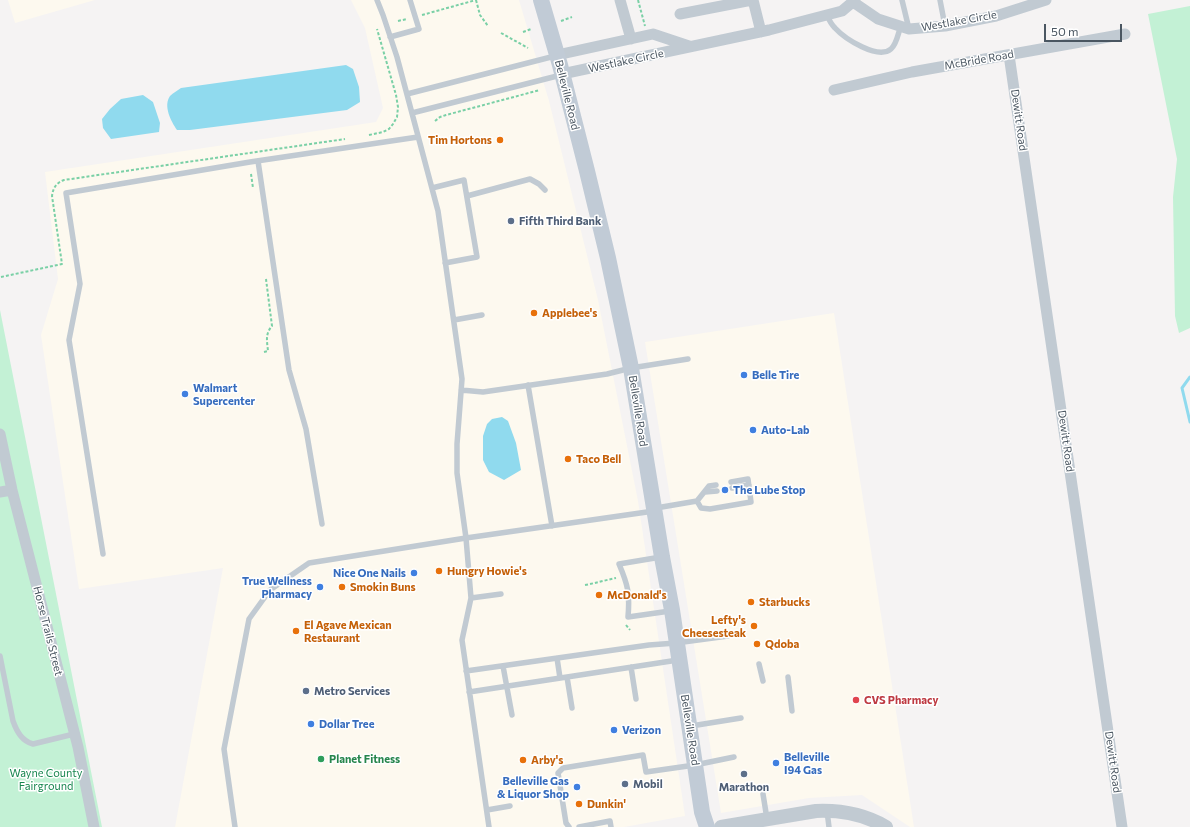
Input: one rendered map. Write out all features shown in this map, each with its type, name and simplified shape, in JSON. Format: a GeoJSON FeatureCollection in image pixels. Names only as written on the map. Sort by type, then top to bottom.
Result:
{"type":"FeatureCollection","features":[{"type":"Feature","properties":{"kind":"main road","name":"Belleville Road"},"geometry":{"type":"LineString","coordinates":[[541,0],[562,74],[606,251],[631,368],[672,610],[702,812],[707,827]]}},
{"type":"Feature","properties":{"kind":"street","name":"Westlake Circle"},"geometry":{"type":"LineString","coordinates":[[620,0],[631,39]]}},
{"type":"Feature","properties":{"kind":"street"},"geometry":{"type":"LineString","coordinates":[[680,14],[753,0],[761,32]]}},
{"type":"Feature","properties":{"kind":"street","name":"Westlake Circle"},"geometry":{"type":"LineString","coordinates":[[562,74],[761,32],[842,11],[854,1],[878,19],[905,28],[945,26],[996,16],[1046,0]]}},
{"type":"Feature","properties":{"kind":"street","name":"Westlake Circle"},"geometry":{"type":"LineString","coordinates":[[557,55],[653,34],[690,46]]}},
{"type":"Feature","properties":{"kind":"street","name":"McBride Road"},"geometry":{"type":"LineString","coordinates":[[834,90],[912,72],[1125,34]]}},
{"type":"Feature","properties":{"kind":"street","name":"Dewitt Road"},"geometry":{"type":"LineString","coordinates":[[1009,55],[1122,827]]}},
{"type":"Feature","properties":{"kind":"street","name":"Horse Trails Street"},"geometry":{"type":"LineString","coordinates":[[0,434],[12,490],[74,734],[94,827]]}},
{"type":"Feature","properties":{"kind":"street"},"geometry":{"type":"LineString","coordinates":[[0,492],[12,490]]}},
{"type":"Feature","properties":{"kind":"street"},"geometry":{"type":"LineString","coordinates":[[721,827],[827,810],[855,814],[886,827]]}},
{"type":"Feature","properties":{"kind":"lane"},"geometry":{"type":"LineString","coordinates":[[377,0],[390,37],[412,113],[438,211],[462,379],[457,444],[457,473],[466,538],[471,598],[462,640],[489,827]]}},
{"type":"Feature","properties":{"kind":"lane"},"geometry":{"type":"LineString","coordinates":[[390,37],[418,29],[410,0]]}},
{"type":"Feature","properties":{"kind":"lane"},"geometry":{"type":"LineString","coordinates":[[826,15],[836,29],[845,37],[873,51],[881,53],[887,52],[892,48],[905,28],[902,0]]}},
{"type":"Feature","properties":{"kind":"lane"},"geometry":{"type":"LineString","coordinates":[[940,0],[945,26]]}},
{"type":"Feature","properties":{"kind":"lane"},"geometry":{"type":"LineString","coordinates":[[406,94],[557,55]]}},
{"type":"Feature","properties":{"kind":"lane"},"geometry":{"type":"LineString","coordinates":[[412,113],[562,74]]}},
{"type":"Feature","properties":{"kind":"lane"},"geometry":{"type":"LineString","coordinates":[[103,554],[69,340],[80,284],[66,193],[258,161],[418,137]]}},
{"type":"Feature","properties":{"kind":"lane"},"geometry":{"type":"LineString","coordinates":[[258,161],[289,370],[306,429],[322,524]]}},
{"type":"Feature","properties":{"kind":"lane"},"geometry":{"type":"LineString","coordinates":[[467,196],[530,179],[539,184],[544,190]]}},
{"type":"Feature","properties":{"kind":"lane"},"geometry":{"type":"LineString","coordinates":[[432,188],[464,180],[467,196],[477,257],[445,262]]}},
{"type":"Feature","properties":{"kind":"lane"},"geometry":{"type":"LineString","coordinates":[[454,320],[482,315]]}},
{"type":"Feature","properties":{"kind":"lane"},"geometry":{"type":"LineString","coordinates":[[461,390],[483,392],[607,374],[631,368],[688,359]]}},
{"type":"Feature","properties":{"kind":"lane"},"geometry":{"type":"LineString","coordinates":[[528,385],[552,526]]}},
{"type":"Feature","properties":{"kind":"lane"},"geometry":{"type":"LineString","coordinates":[[696,501],[701,508],[710,509],[751,502],[748,479],[732,485]]}},
{"type":"Feature","properties":{"kind":"lane"},"geometry":{"type":"LineString","coordinates":[[235,827],[224,749],[249,619],[270,590],[309,563],[654,510],[696,501],[709,486],[716,485]]}},
{"type":"Feature","properties":{"kind":"lane"},"geometry":{"type":"LineString","coordinates":[[705,492],[717,491]]}},
{"type":"Feature","properties":{"kind":"lane"},"geometry":{"type":"LineString","coordinates":[[662,557],[620,564],[628,588],[628,616],[672,610]]}},
{"type":"Feature","properties":{"kind":"lane"},"geometry":{"type":"LineString","coordinates":[[471,598],[501,594]]}},
{"type":"Feature","properties":{"kind":"lane"},"geometry":{"type":"LineString","coordinates":[[466,671],[649,645],[728,636]]}},
{"type":"Feature","properties":{"kind":"lane"},"geometry":{"type":"LineString","coordinates":[[0,656],[13,721],[23,739],[33,744],[74,734]]}},
{"type":"Feature","properties":{"kind":"lane"},"geometry":{"type":"LineString","coordinates":[[557,658],[560,678]]}},
{"type":"Feature","properties":{"kind":"lane"},"geometry":{"type":"LineString","coordinates":[[469,692],[679,660]]}},
{"type":"Feature","properties":{"kind":"lane"},"geometry":{"type":"LineString","coordinates":[[759,664],[763,681]]}},
{"type":"Feature","properties":{"kind":"lane"},"geometry":{"type":"LineString","coordinates":[[503,666],[512,715]]}},
{"type":"Feature","properties":{"kind":"lane"},"geometry":{"type":"LineString","coordinates":[[631,667],[636,699]]}},
{"type":"Feature","properties":{"kind":"lane"},"geometry":{"type":"LineString","coordinates":[[567,677],[572,708]]}},
{"type":"Feature","properties":{"kind":"lane"},"geometry":{"type":"LineString","coordinates":[[788,677],[792,711]]}},
{"type":"Feature","properties":{"kind":"lane"},"geometry":{"type":"LineString","coordinates":[[689,726],[741,718]]}},
{"type":"Feature","properties":{"kind":"lane"},"geometry":{"type":"LineString","coordinates":[[569,827],[566,823],[558,773],[563,768],[643,755],[646,772],[695,765],[734,757]]}},
{"type":"Feature","properties":{"kind":"lane"},"geometry":{"type":"LineString","coordinates":[[763,794],[767,819]]}},
{"type":"Feature","properties":{"kind":"lane"},"geometry":{"type":"LineString","coordinates":[[487,810],[510,806]]}},
{"type":"Feature","properties":{"kind":"lane"},"geometry":{"type":"LineString","coordinates":[[827,810],[829,827]]}},
{"type":"Feature","properties":{"kind":"lane"},"geometry":{"type":"LineString","coordinates":[[579,827],[610,821],[611,827]]}},
{"type":"Feature","properties":{"kind":"path"},"geometry":{"type":"LineString","coordinates":[[422,15],[476,0],[480,15],[488,26]]}},
{"type":"Feature","properties":{"kind":"path"},"geometry":{"type":"LineString","coordinates":[[638,0],[645,28]]}},
{"type":"Feature","properties":{"kind":"path"},"geometry":{"type":"LineString","coordinates":[[561,20],[572,17]]}},
{"type":"Feature","properties":{"kind":"path"},"geometry":{"type":"LineString","coordinates":[[398,21],[407,19]]}},
{"type":"Feature","properties":{"kind":"path"},"geometry":{"type":"LineString","coordinates":[[523,32],[531,29]]}},
{"type":"Feature","properties":{"kind":"path"},"geometry":{"type":"LineString","coordinates":[[502,33],[528,48]]}},
{"type":"Feature","properties":{"kind":"path"},"geometry":{"type":"LineString","coordinates":[[435,121],[446,115],[540,90]]}},
{"type":"Feature","properties":{"kind":"path"},"geometry":{"type":"LineString","coordinates":[[250,171],[253,188]]}},
{"type":"Feature","properties":{"kind":"path"},"geometry":{"type":"LineString","coordinates":[[264,352],[268,351],[268,331],[272,326],[266,279]]}},
{"type":"Feature","properties":{"kind":"path"},"geometry":{"type":"LineString","coordinates":[[585,585],[618,578]]}},
{"type":"Feature","properties":{"kind":"path"},"geometry":{"type":"LineString","coordinates":[[624,622],[630,630]]}},
{"type":"Feature","properties":{"kind":"shaded area"},"geometry":{"type":"Polygon","coordinates":[[[8,0],[95,0],[15,23],[8,0]]]}},
{"type":"Feature","properties":{"kind":"shaded area"},"geometry":{"type":"Polygon","coordinates":[[[351,0],[519,0],[549,101],[598,300],[638,501],[685,816],[624,827],[175,827],[223,568],[79,589],[41,335],[58,279],[45,172],[376,122],[383,108],[365,28],[351,0]]]}},
{"type":"Feature","properties":{"kind":"shaded area"},"geometry":{"type":"Polygon","coordinates":[[[834,313],[914,827],[910,827],[862,795],[809,798],[721,813],[645,342],[834,313]]]}},
{"type":"Feature","properties":{"kind":"green space"},"geometry":{"type":"Polygon","coordinates":[[[1190,6],[1190,328],[1179,333],[1175,316],[1173,197],[1177,159],[1148,14],[1190,6]]]}},
{"type":"Feature","properties":{"kind":"green space","name":"Wayne County Fairground"},"geometry":{"type":"Polygon","coordinates":[[[0,310],[102,827],[0,827],[0,310]]]}},
{"type":"Feature","properties":{"kind":"water"},"geometry":{"type":"Polygon","coordinates":[[[346,65],[353,69],[359,87],[360,102],[347,110],[190,130],[177,130],[169,113],[167,104],[168,100],[171,95],[181,88],[346,65]]]}},
{"type":"Feature","properties":{"kind":"water"},"geometry":{"type":"Polygon","coordinates":[[[143,95],[153,102],[160,123],[159,132],[111,139],[103,128],[102,119],[121,99],[143,95]]]}},
{"type":"Feature","properties":{"kind":"water"},"geometry":{"type":"Polygon","coordinates":[[[502,417],[508,421],[516,443],[521,470],[504,480],[489,472],[483,460],[483,436],[487,424],[492,419],[502,417]]]}},
{"type":"Feature","properties":{"kind":"waterway"},"geometry":{"type":"LineString","coordinates":[[1190,377],[1182,388],[1190,422]]}},
{"type":"Feature","properties":{"kind":"place","name":"Tim Hortons"},"geometry":{"type":"Point","coordinates":[500,140]}},
{"type":"Feature","properties":{"kind":"place","name":"Fifth Third Bank"},"geometry":{"type":"Point","coordinates":[511,221]}},
{"type":"Feature","properties":{"kind":"place","name":"Applebee's"},"geometry":{"type":"Point","coordinates":[534,313]}},
{"type":"Feature","properties":{"kind":"place","name":"Belle Tire"},"geometry":{"type":"Point","coordinates":[744,375]}},
{"type":"Feature","properties":{"kind":"place","name":"Walmart Supercenter"},"geometry":{"type":"Point","coordinates":[185,394]}},
{"type":"Feature","properties":{"kind":"place","name":"Auto-Lab"},"geometry":{"type":"Point","coordinates":[753,430]}},
{"type":"Feature","properties":{"kind":"place","name":"Taco Bell"},"geometry":{"type":"Point","coordinates":[568,459]}},
{"type":"Feature","properties":{"kind":"place","name":"The Lube Stop"},"geometry":{"type":"Point","coordinates":[725,490]}},
{"type":"Feature","properties":{"kind":"place","name":"Hungry Howie's"},"geometry":{"type":"Point","coordinates":[439,571]}},
{"type":"Feature","properties":{"kind":"place","name":"Nice One Nails"},"geometry":{"type":"Point","coordinates":[414,573]}},
{"type":"Feature","properties":{"kind":"place","name":"True Wellness Pharmacy"},"geometry":{"type":"Point","coordinates":[320,587]}},
{"type":"Feature","properties":{"kind":"place","name":"Smokin Buns"},"geometry":{"type":"Point","coordinates":[342,587]}},
{"type":"Feature","properties":{"kind":"place","name":"McDonald's"},"geometry":{"type":"Point","coordinates":[599,595]}},
{"type":"Feature","properties":{"kind":"place","name":"Starbucks"},"geometry":{"type":"Point","coordinates":[751,602]}},
{"type":"Feature","properties":{"kind":"place","name":"Lefty's Cheesesteak"},"geometry":{"type":"Point","coordinates":[754,626]}},
{"type":"Feature","properties":{"kind":"place","name":"El Agave Mexican Restaurant"},"geometry":{"type":"Point","coordinates":[296,631]}},
{"type":"Feature","properties":{"kind":"place","name":"Qdoba"},"geometry":{"type":"Point","coordinates":[757,644]}},
{"type":"Feature","properties":{"kind":"place","name":"Metro Services"},"geometry":{"type":"Point","coordinates":[306,691]}},
{"type":"Feature","properties":{"kind":"place","name":"CVS Pharmacy"},"geometry":{"type":"Point","coordinates":[856,700]}},
{"type":"Feature","properties":{"kind":"place","name":"Dollar Tree"},"geometry":{"type":"Point","coordinates":[311,724]}},
{"type":"Feature","properties":{"kind":"place","name":"Verizon"},"geometry":{"type":"Point","coordinates":[614,730]}},
{"type":"Feature","properties":{"kind":"place","name":"Planet Fitness"},"geometry":{"type":"Point","coordinates":[321,759]}},
{"type":"Feature","properties":{"kind":"place","name":"Arby's"},"geometry":{"type":"Point","coordinates":[523,760]}},
{"type":"Feature","properties":{"kind":"place","name":"Belleville I94 Gas"},"geometry":{"type":"Point","coordinates":[776,763]}},
{"type":"Feature","properties":{"kind":"place","name":"Marathon"},"geometry":{"type":"Point","coordinates":[744,774]}},
{"type":"Feature","properties":{"kind":"place","name":"Mobil"},"geometry":{"type":"Point","coordinates":[625,784]}},
{"type":"Feature","properties":{"kind":"place","name":"Belleville Gas & Liquor Shop"},"geometry":{"type":"Point","coordinates":[577,787]}},
{"type":"Feature","properties":{"kind":"place","name":"Dunkin'"},"geometry":{"type":"Point","coordinates":[579,804]}}]}
